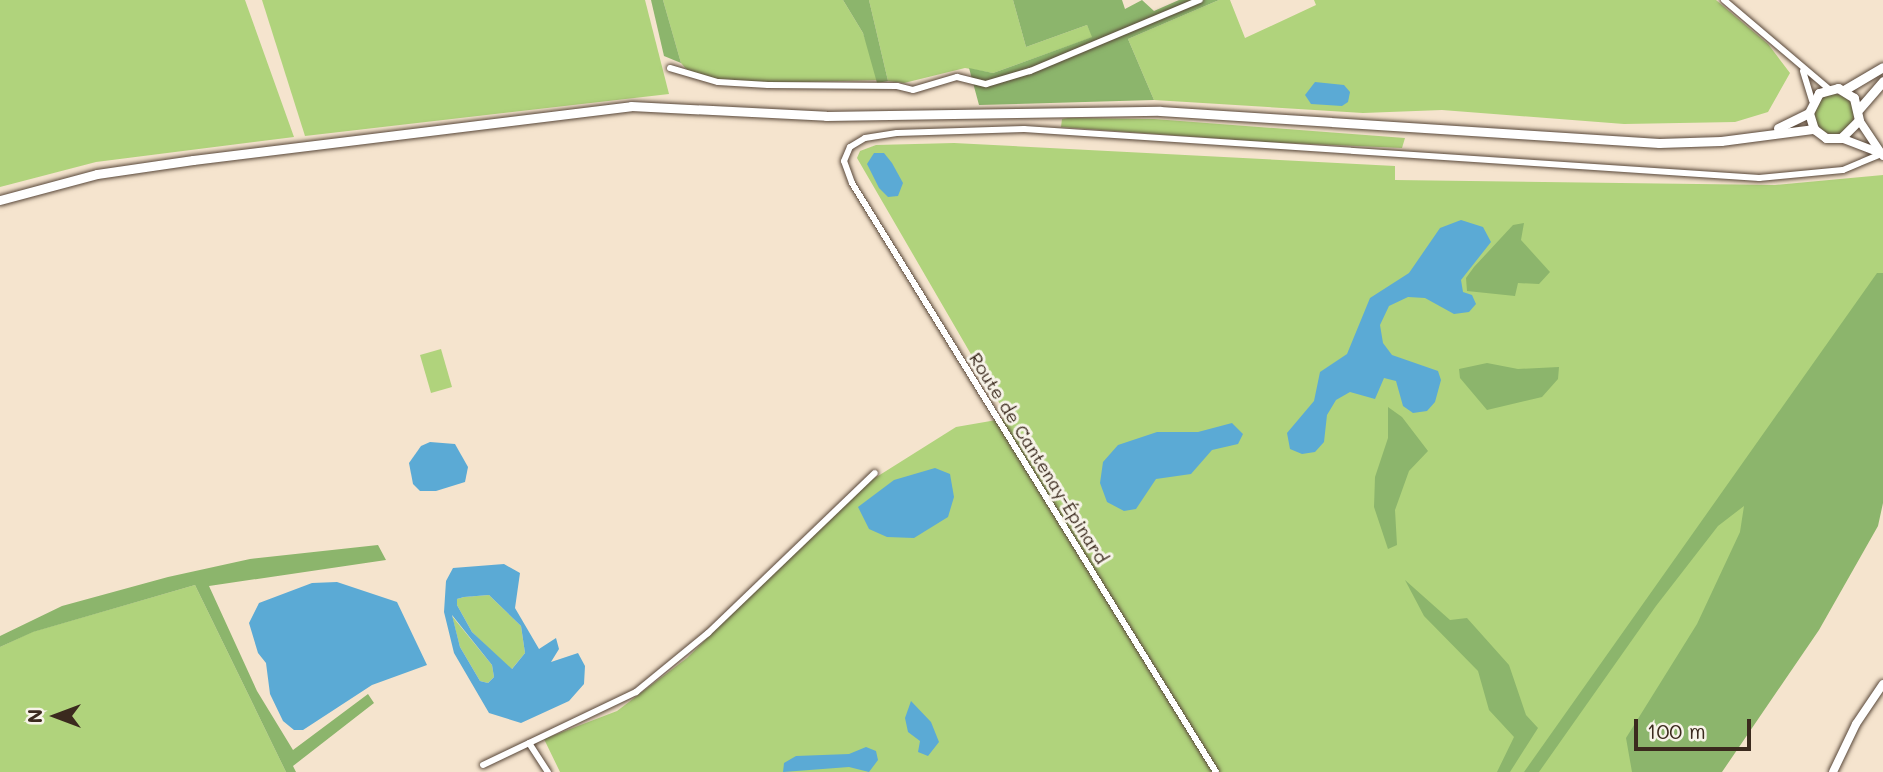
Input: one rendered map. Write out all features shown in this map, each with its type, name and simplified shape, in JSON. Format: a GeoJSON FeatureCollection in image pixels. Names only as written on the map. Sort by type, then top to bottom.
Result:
{"type":"FeatureCollection","features":[{"type":"Feature","properties":{"kind":"main road"},"geometry":{"type":"LineString","coordinates":[[1844,90],[1859,109],[1859,120],[1841,138],[1826,138],[1814,129],[1809,113],[1812,101],[1829,89],[1844,90],[1883,67]]}},
{"type":"Feature","properties":{"kind":"main road"},"geometry":{"type":"LineString","coordinates":[[1859,109],[1883,81]]}},
{"type":"Feature","properties":{"kind":"main road"},"geometry":{"type":"LineString","coordinates":[[0,200],[62,182],[152,166],[631,106],[839,117],[1160,111],[1659,144],[1721,141],[1774,131],[1814,129]]}},
{"type":"Feature","properties":{"kind":"main road"},"geometry":{"type":"LineString","coordinates":[[1774,131],[1809,113]]}},
{"type":"Feature","properties":{"kind":"street"},"geometry":{"type":"LineString","coordinates":[[670,68],[718,82],[768,85],[897,86],[913,90],[957,77],[986,84],[1030,71],[1200,0]]}},
{"type":"Feature","properties":{"kind":"street"},"geometry":{"type":"LineString","coordinates":[[1724,0],[1803,71],[1829,89]]}},
{"type":"Feature","properties":{"kind":"street"},"geometry":{"type":"LineString","coordinates":[[1803,71],[1812,101]]}},
{"type":"Feature","properties":{"kind":"street"},"geometry":{"type":"LineString","coordinates":[[1859,120],[1881,155]]}},
{"type":"Feature","properties":{"kind":"street","name":"Route de Cantenay-Épinard"},"geometry":{"type":"LineString","coordinates":[[1216,772],[852,183],[845,155],[865,138],[1024,129],[1759,178],[1843,170],[1881,155]]}},
{"type":"Feature","properties":{"kind":"street"},"geometry":{"type":"LineString","coordinates":[[1841,138],[1881,155]]}},
{"type":"Feature","properties":{"kind":"street"},"geometry":{"type":"LineString","coordinates":[[483,765],[636,692],[708,633],[875,473]]}},
{"type":"Feature","properties":{"kind":"street"},"geometry":{"type":"LineString","coordinates":[[1833,772],[1856,724],[1883,684]]}},
{"type":"Feature","properties":{"kind":"street"},"geometry":{"type":"LineString","coordinates":[[529,743],[548,772]]}},
{"type":"Feature","properties":{"kind":"green space"},"geometry":{"type":"Polygon","coordinates":[[[0,0],[245,0],[294,137],[96,162],[0,187],[0,0]]]}},
{"type":"Feature","properties":{"kind":"green space"},"geometry":{"type":"Polygon","coordinates":[[[262,0],[645,0],[669,94],[305,136],[262,0]]]}},
{"type":"Feature","properties":{"kind":"green space"},"geometry":{"type":"Polygon","coordinates":[[[651,0],[663,0],[681,63],[664,56],[651,0]]]}},
{"type":"Feature","properties":{"kind":"green space"},"geometry":{"type":"Polygon","coordinates":[[[663,0],[843,0],[863,33],[880,80],[768,83],[707,78],[688,71],[681,63],[663,0]]]}},
{"type":"Feature","properties":{"kind":"green space"},"geometry":{"type":"Polygon","coordinates":[[[843,0],[869,0],[888,81],[877,83],[863,33],[843,0]]]}},
{"type":"Feature","properties":{"kind":"green space"},"geometry":{"type":"Polygon","coordinates":[[[869,0],[1013,0],[1026,47],[1087,25],[1093,37],[993,73],[965,68],[904,83],[888,81],[869,0]]]}},
{"type":"Feature","properties":{"kind":"green space"},"geometry":{"type":"Polygon","coordinates":[[[1013,0],[1122,0],[1125,9],[1142,0],[1154,11],[1179,0],[1219,0],[1128,39],[1154,100],[979,105],[969,68],[993,73],[1092,37],[1087,25],[1026,47],[1013,0]]]}},
{"type":"Feature","properties":{"kind":"green space"},"geometry":{"type":"Polygon","coordinates":[[[1219,0],[1230,0],[1245,38],[1316,5],[1314,0],[1716,0],[1768,44],[1790,73],[1768,112],[1735,122],[1624,124],[1442,110],[1363,113],[1154,100],[1128,39],[1219,0]]]}},
{"type":"Feature","properties":{"kind":"green space"},"geometry":{"type":"Polygon","coordinates":[[[1834,94],[1848,100],[1854,114],[1848,128],[1834,134],[1820,128],[1814,114],[1820,100],[1834,94]]]}},
{"type":"Feature","properties":{"kind":"green space"},"geometry":{"type":"Polygon","coordinates":[[[1062,119],[1154,119],[1405,138],[1402,148],[1264,142],[1061,127],[1062,119]]]}},
{"type":"Feature","properties":{"kind":"green space"},"geometry":{"type":"Polygon","coordinates":[[[954,143],[1395,166],[1395,180],[1775,185],[1883,175],[1883,449],[1705,772],[560,772],[544,739],[617,711],[687,658],[859,488],[956,427],[1008,418],[857,158],[860,151],[876,145],[954,143]]]}},
{"type":"Feature","properties":{"kind":"green space"},"geometry":{"type":"Polygon","coordinates":[[[1524,223],[1521,240],[1550,272],[1539,284],[1518,283],[1515,296],[1467,291],[1466,278],[1474,267],[1513,225],[1524,223]]]}},
{"type":"Feature","properties":{"kind":"green space"},"geometry":{"type":"Polygon","coordinates":[[[1877,273],[1883,273],[1883,503],[1878,526],[1819,630],[1722,772],[1632,772],[1626,738],[1697,624],[1740,532],[1744,506],[1718,526],[1656,606],[1539,772],[1524,772],[1877,273]]]}},
{"type":"Feature","properties":{"kind":"green space"},"geometry":{"type":"Polygon","coordinates":[[[441,349],[452,387],[431,393],[420,355],[441,349]]]}},
{"type":"Feature","properties":{"kind":"green space"},"geometry":{"type":"Polygon","coordinates":[[[1487,363],[1518,369],[1559,367],[1558,379],[1542,397],[1487,410],[1460,378],[1459,369],[1487,363]]]}},
{"type":"Feature","properties":{"kind":"green space"},"geometry":{"type":"Polygon","coordinates":[[[1388,407],[1402,417],[1428,451],[1409,471],[1395,510],[1397,545],[1388,549],[1374,507],[1375,477],[1388,438],[1388,407]]]}},
{"type":"Feature","properties":{"kind":"green space"},"geometry":{"type":"Polygon","coordinates":[[[378,545],[386,560],[209,586],[257,691],[293,750],[368,694],[374,703],[293,766],[296,772],[286,772],[195,585],[33,632],[0,647],[0,636],[62,606],[168,577],[250,559],[378,545]]]}},
{"type":"Feature","properties":{"kind":"green space"},"geometry":{"type":"Polygon","coordinates":[[[1405,580],[1450,620],[1467,618],[1509,665],[1526,715],[1538,728],[1510,772],[1497,772],[1514,737],[1489,710],[1478,671],[1424,616],[1405,580]]]}},
{"type":"Feature","properties":{"kind":"green space"},"geometry":{"type":"Polygon","coordinates":[[[195,585],[286,772],[0,772],[0,647],[32,632],[195,585]]]}},
{"type":"Feature","properties":{"kind":"green space"},"geometry":{"type":"Polygon","coordinates":[[[489,595],[521,626],[525,653],[511,670],[472,632],[457,605],[457,599],[489,595]]]}},
{"type":"Feature","properties":{"kind":"green space"},"geometry":{"type":"Polygon","coordinates":[[[452,616],[492,665],[494,677],[488,683],[480,681],[460,647],[452,616]]]}},
{"type":"Feature","properties":{"kind":"water"},"geometry":{"type":"Polygon","coordinates":[[[1315,82],[1344,85],[1350,92],[1348,102],[1342,106],[1311,104],[1305,95],[1315,82]]]}},
{"type":"Feature","properties":{"kind":"water"},"geometry":{"type":"Polygon","coordinates":[[[874,153],[884,153],[892,163],[903,183],[898,196],[888,197],[879,188],[867,164],[874,153]]]}},
{"type":"Feature","properties":{"kind":"water"},"geometry":{"type":"Polygon","coordinates":[[[1461,220],[1483,227],[1491,242],[1461,280],[1463,292],[1472,295],[1476,304],[1469,312],[1454,314],[1425,298],[1408,297],[1389,306],[1380,325],[1383,343],[1392,355],[1438,371],[1441,380],[1435,402],[1427,411],[1413,413],[1403,406],[1396,381],[1384,378],[1375,399],[1350,392],[1336,400],[1327,415],[1324,442],[1315,452],[1302,454],[1290,449],[1287,433],[1314,401],[1320,372],[1347,354],[1370,298],[1409,273],[1440,228],[1461,220]]]}},
{"type":"Feature","properties":{"kind":"water"},"geometry":{"type":"Polygon","coordinates":[[[1232,423],[1243,434],[1238,444],[1212,450],[1191,474],[1156,479],[1136,509],[1124,511],[1107,502],[1100,483],[1103,462],[1118,445],[1157,432],[1198,432],[1232,423]]]}},
{"type":"Feature","properties":{"kind":"water"},"geometry":{"type":"Polygon","coordinates":[[[430,442],[455,444],[468,467],[465,482],[436,491],[420,491],[413,484],[409,463],[421,446],[430,442]]]}},
{"type":"Feature","properties":{"kind":"water"},"geometry":{"type":"Polygon","coordinates":[[[935,468],[950,474],[954,497],[948,517],[914,538],[887,537],[869,529],[858,507],[894,480],[935,468]]]}},
{"type":"Feature","properties":{"kind":"water"},"geometry":{"type":"Polygon","coordinates":[[[504,564],[520,573],[515,608],[539,649],[556,638],[559,649],[551,662],[578,653],[585,666],[584,684],[569,701],[521,723],[489,713],[454,653],[444,612],[446,581],[453,568],[504,564]],[[489,595],[457,599],[457,605],[472,632],[512,669],[525,653],[521,626],[489,595]],[[452,615],[460,647],[480,681],[488,683],[494,677],[492,665],[452,615]]]}},
{"type":"Feature","properties":{"kind":"water"},"geometry":{"type":"Polygon","coordinates":[[[337,582],[397,602],[427,665],[372,685],[303,730],[294,730],[283,721],[270,694],[266,663],[258,653],[249,623],[259,603],[312,583],[337,582]]]}},
{"type":"Feature","properties":{"kind":"water"},"geometry":{"type":"Polygon","coordinates":[[[911,701],[931,722],[939,742],[928,756],[918,752],[920,741],[908,732],[905,718],[911,701]]]}},
{"type":"Feature","properties":{"kind":"water"},"geometry":{"type":"Polygon","coordinates":[[[866,747],[876,751],[878,760],[869,772],[849,767],[783,772],[784,763],[796,756],[849,754],[866,747]]]}}]}
